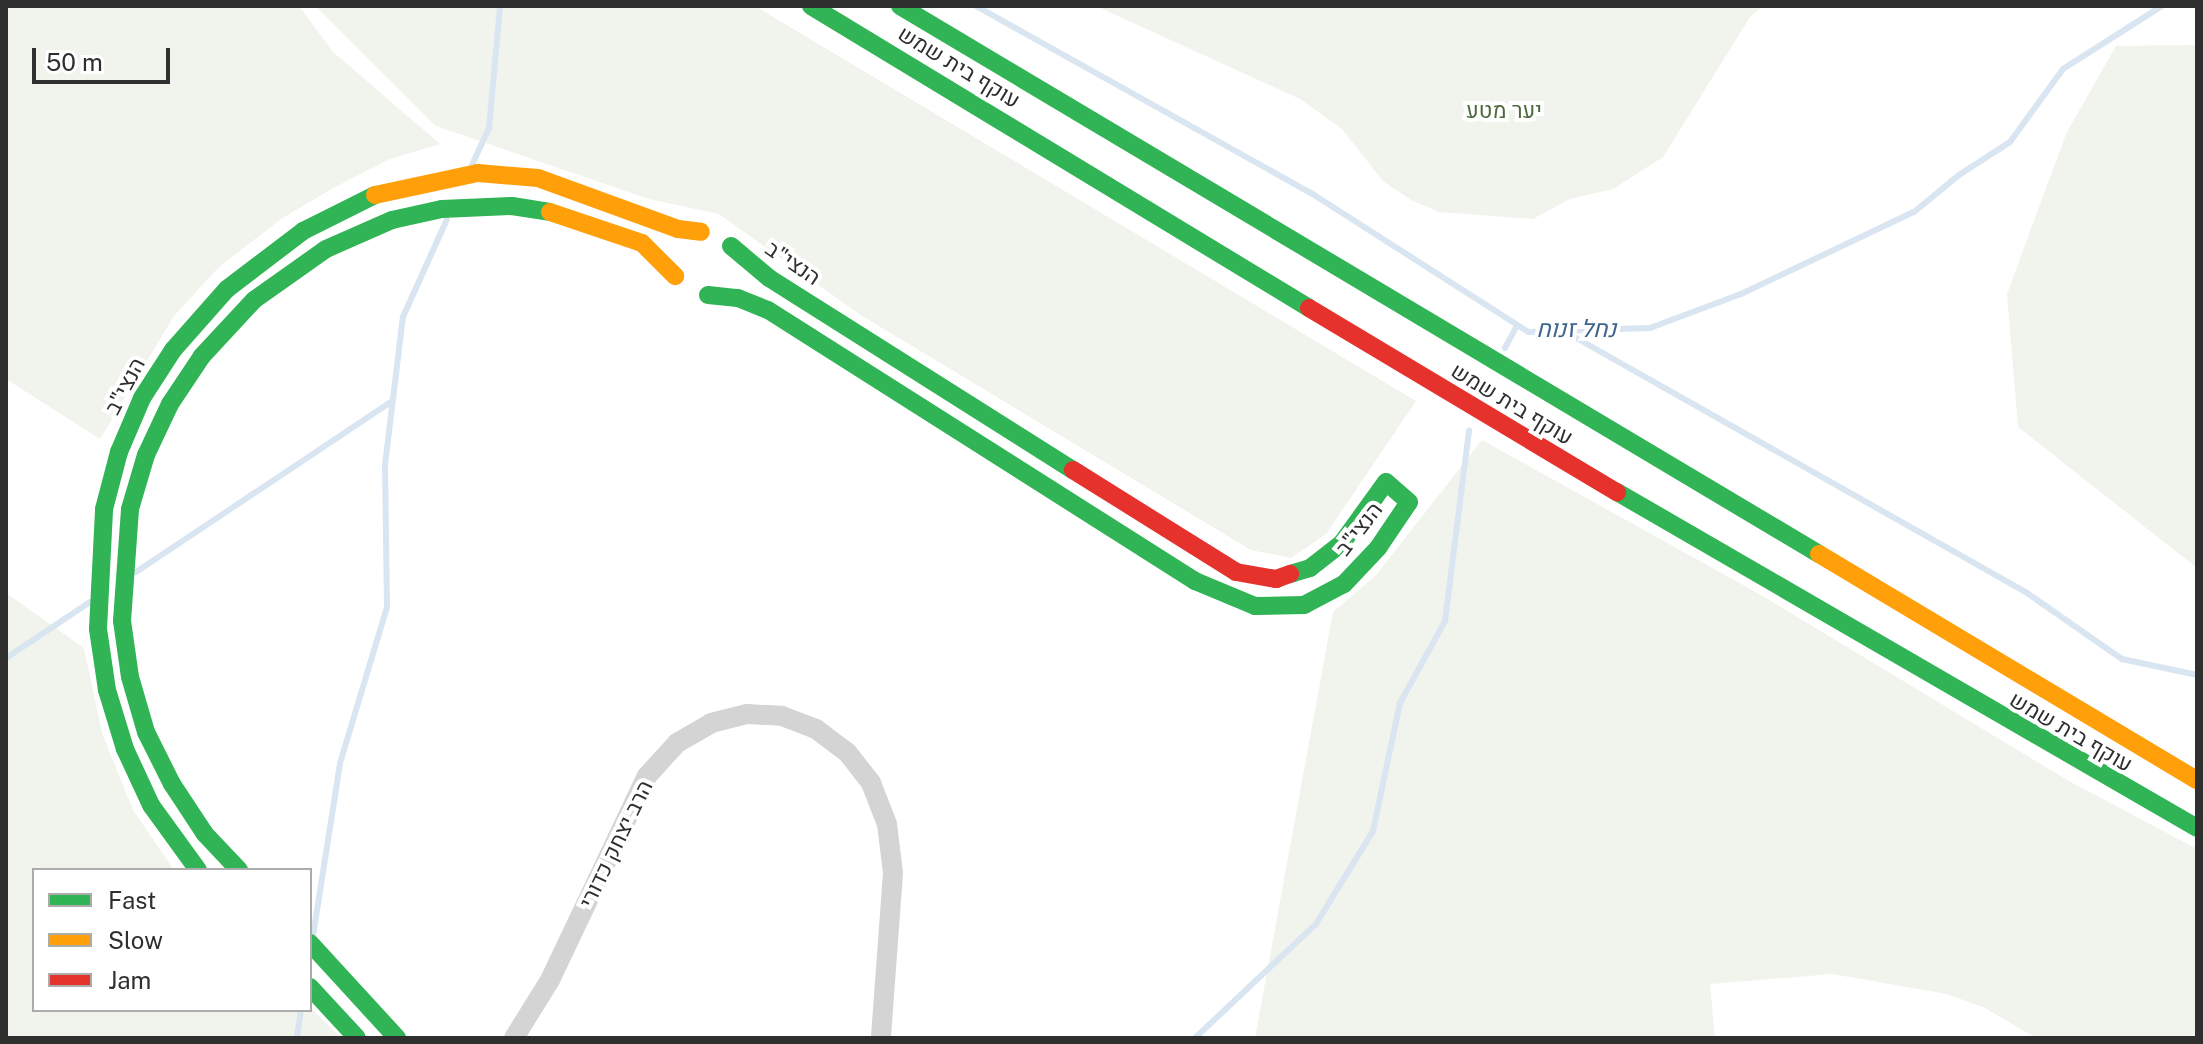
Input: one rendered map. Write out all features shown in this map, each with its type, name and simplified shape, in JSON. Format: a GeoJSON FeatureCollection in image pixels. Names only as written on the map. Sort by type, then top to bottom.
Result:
{"type":"FeatureCollection","features":[{"type":"Feature","properties":{"kind":"street","name":"עוקף בית שמש"},"geometry":{"type":"LineString","coordinates":[[811,6],[1505,428],[2197,828]]}},
{"type":"Feature","properties":{"kind":"street","name":"עוקף בית שמש"},"geometry":{"type":"LineString","coordinates":[[900,6],[2197,780]]}},
{"type":"Feature","properties":{"kind":"street","name":"הנצי\"ב"},"geometry":{"type":"LineString","coordinates":[[197,868],[151,805],[125,749],[107,690],[98,629],[102,524],[119,452],[142,398],[173,350],[227,289],[303,231],[373,196],[426,182],[478,173],[538,178],[678,229],[701,232]]}},
{"type":"Feature","properties":{"kind":"street"},"geometry":{"type":"LineString","coordinates":[[237,868],[205,834],[153,745],[130,677],[122,621],[122,565],[134,496],[170,404],[202,356],[254,300],[326,249],[392,220],[442,209],[512,206],[565,214],[642,243],[688,291],[708,295],[721,290],[734,275],[731,246],[716,234],[701,232],[677,247],[675,276]]}},
{"type":"Feature","properties":{"kind":"street","name":"הנצי\"ב"},"geometry":{"type":"LineString","coordinates":[[708,295],[738,298],[768,310],[1195,581],[1255,606],[1281,609],[1325,597],[1362,567],[1409,502],[1386,482],[1342,543],[1310,568],[1276,579],[1236,572],[769,278],[731,246]]}},
{"type":"Feature","properties":{"kind":"street","name":"הרב יצחק כדורי"},"geometry":{"type":"LineString","coordinates":[[514,1038],[559,962],[647,776],[677,743],[711,723],[747,714],[782,716],[816,729],[847,752],[871,783],[887,824],[893,873],[881,1038]]}},
{"type":"Feature","properties":{"kind":"street"},"geometry":{"type":"LineString","coordinates":[[312,945],[397,1038]]}},
{"type":"Feature","properties":{"kind":"street"},"geometry":{"type":"LineString","coordinates":[[312,989],[357,1038]]}},
{"type":"Feature","properties":{"kind":"green space"},"geometry":{"type":"Polygon","coordinates":[[[6,6],[299,6],[333,52],[440,144],[390,159],[335,187],[281,219],[219,267],[174,316],[100,439],[6,379],[6,6]]]}},
{"type":"Feature","properties":{"kind":"green space"},"geometry":{"type":"Polygon","coordinates":[[[315,6],[755,6],[1416,401],[1326,534],[1291,558],[1251,550],[862,316],[719,214],[649,199],[436,126],[315,6]]]}},
{"type":"Feature","properties":{"kind":"green space","name":"יער מטע"},"geometry":{"type":"Polygon","coordinates":[[[1096,6],[1763,6],[1750,17],[1663,157],[1613,189],[1570,199],[1533,219],[1439,212],[1411,200],[1383,181],[1342,129],[1300,99],[1096,6]]]}},
{"type":"Feature","properties":{"kind":"green space"},"geometry":{"type":"Polygon","coordinates":[[[2197,45],[2197,568],[2018,427],[2007,294],[2066,134],[2116,46],[2197,45]]]}},
{"type":"Feature","properties":{"kind":"green space"},"geometry":{"type":"Polygon","coordinates":[[[1482,440],[1761,595],[2067,780],[2197,849],[2197,1038],[2036,1038],[1985,1008],[1947,994],[1832,974],[1710,984],[1715,1038],[1255,1038],[1333,612],[1376,575],[1482,440]]]}},
{"type":"Feature","properties":{"kind":"green space"},"geometry":{"type":"Polygon","coordinates":[[[6,593],[84,648],[102,733],[133,810],[173,868],[32,868],[32,1012],[312,1012],[312,1009],[341,1038],[6,1038],[6,593]]]}},
{"type":"Feature","properties":{"kind":"waterway"},"geometry":{"type":"LineString","coordinates":[[472,165],[489,128],[500,6]]}},
{"type":"Feature","properties":{"kind":"waterway","name":"נחל זנוח"},"geometry":{"type":"LineString","coordinates":[[976,6],[1311,193],[1528,332],[1650,328],[1741,294],[1914,212],[1959,175],[2010,142],[2063,69],[2162,6]]}},
{"type":"Feature","properties":{"kind":"waterway"},"geometry":{"type":"LineString","coordinates":[[313,936],[340,763],[387,607],[385,465],[403,317],[447,219]]}},
{"type":"Feature","properties":{"kind":"waterway"},"geometry":{"type":"LineString","coordinates":[[1505,348],[1517,325]]}},
{"type":"Feature","properties":{"kind":"waterway"},"geometry":{"type":"LineString","coordinates":[[1564,331],[2027,593],[2122,659],[2197,675]]}},
{"type":"Feature","properties":{"kind":"waterway"},"geometry":{"type":"LineString","coordinates":[[136,572],[392,401]]}},
{"type":"Feature","properties":{"kind":"waterway"},"geometry":{"type":"LineString","coordinates":[[1195,1038],[1316,924],[1373,831],[1400,703],[1445,621],[1469,431]]}},
{"type":"Feature","properties":{"kind":"waterway"},"geometry":{"type":"LineString","coordinates":[[6,658],[90,602]]}},
{"type":"Feature","properties":{"kind":"waterway"},"geometry":{"type":"LineString","coordinates":[[297,1038],[301,1012]]}},
{"type":"Feature","properties":{"kind":"traffic: fast"},"geometry":{"type":"LineString","coordinates":[[811,6],[1309,308]]}},
{"type":"Feature","properties":{"kind":"traffic: fast"},"geometry":{"type":"LineString","coordinates":[[900,6],[1819,554]]}},
{"type":"Feature","properties":{"kind":"traffic: fast"},"geometry":{"type":"LineString","coordinates":[[197,868],[151,805],[125,749],[107,690],[98,629],[104,509],[119,452],[142,398],[173,350],[227,289],[303,231],[375,195]]}},
{"type":"Feature","properties":{"kind":"traffic: fast"},"geometry":{"type":"LineString","coordinates":[[237,868],[205,834],[172,784],[146,732],[130,677],[122,621],[130,509],[146,455],[170,404],[202,356],[254,300],[326,249],[392,220],[442,209],[512,206],[550,212]]}},
{"type":"Feature","properties":{"kind":"traffic: fast"},"geometry":{"type":"LineString","coordinates":[[731,246],[769,278],[1073,470]]}},
{"type":"Feature","properties":{"kind":"traffic: fast"},"geometry":{"type":"LineString","coordinates":[[708,295],[738,298],[768,310],[1195,581],[1255,606],[1304,605],[1344,584],[1378,548],[1409,502],[1386,482],[1342,543],[1310,568],[1290,574]]}},
{"type":"Feature","properties":{"kind":"traffic: fast"},"geometry":{"type":"LineString","coordinates":[[1617,492],[2197,828]]}},
{"type":"Feature","properties":{"kind":"traffic: fast"},"geometry":{"type":"LineString","coordinates":[[312,945],[397,1038]]}},
{"type":"Feature","properties":{"kind":"traffic: fast"},"geometry":{"type":"LineString","coordinates":[[312,989],[357,1038]]}},
{"type":"Feature","properties":{"kind":"traffic: slow"},"geometry":{"type":"LineString","coordinates":[[375,195],[478,173],[538,178],[678,229],[701,232]]}},
{"type":"Feature","properties":{"kind":"traffic: slow"},"geometry":{"type":"LineString","coordinates":[[550,212],[642,243],[675,276]]}},
{"type":"Feature","properties":{"kind":"traffic: slow"},"geometry":{"type":"LineString","coordinates":[[1819,554],[2197,780]]}},
{"type":"Feature","properties":{"kind":"traffic: jam"},"geometry":{"type":"LineString","coordinates":[[1309,308],[1617,492]]}},
{"type":"Feature","properties":{"kind":"traffic: jam"},"geometry":{"type":"LineString","coordinates":[[1073,470],[1236,572],[1276,579],[1290,574]]}}]}
